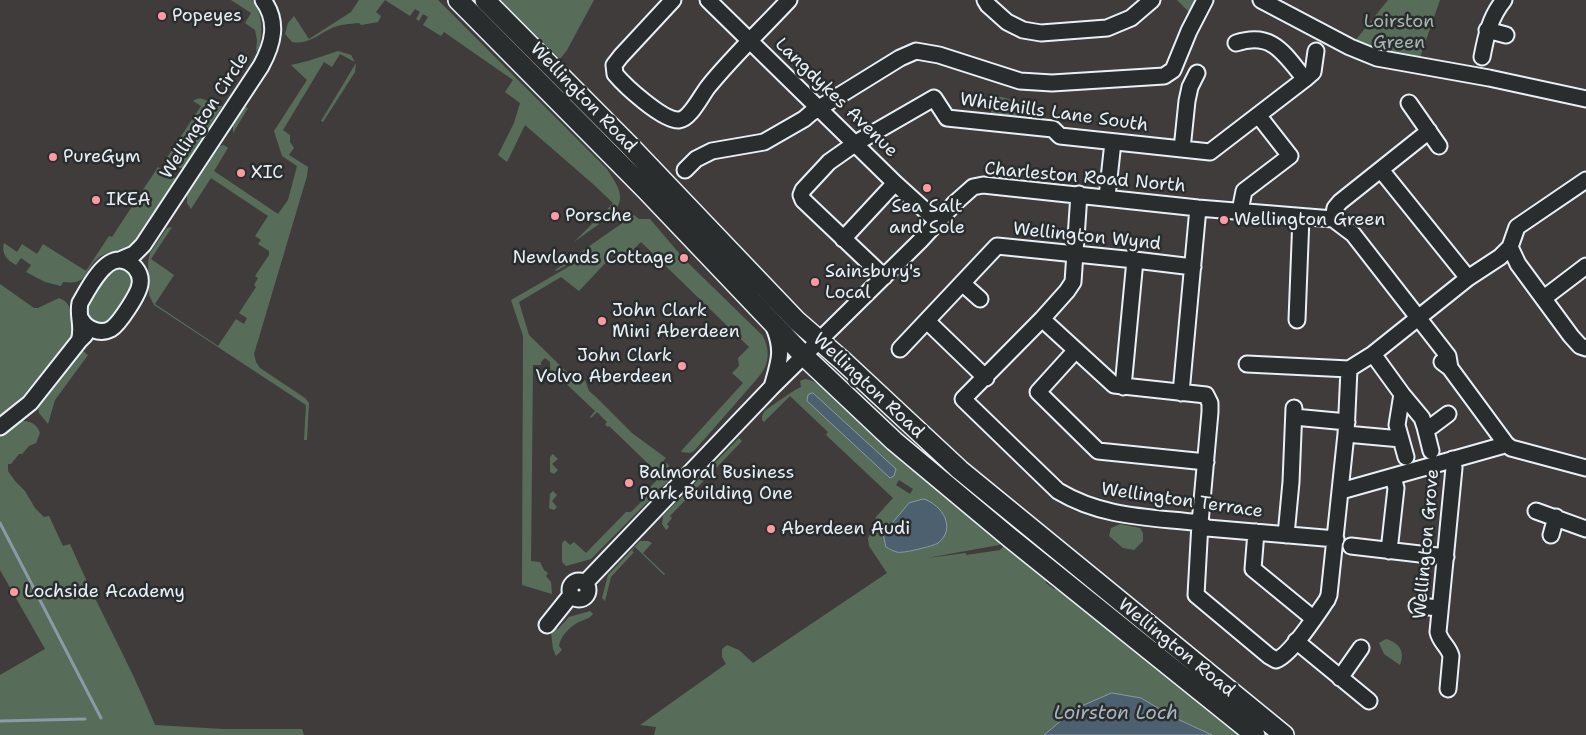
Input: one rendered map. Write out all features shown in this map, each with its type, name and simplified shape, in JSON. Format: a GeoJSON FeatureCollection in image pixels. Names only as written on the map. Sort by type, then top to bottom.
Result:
{"type":"FeatureCollection","features":[{"type":"Feature","properties":{"kind":"main road","name":"Wellington Road"},"geometry":{"type":"LineString","coordinates":[[458,0],[639,183],[804,356],[894,441],[926,469],[1255,735]]}},
{"type":"Feature","properties":{"kind":"main road","name":"Wellington Road"},"geometry":{"type":"LineString","coordinates":[[485,0],[628,144],[790,314],[960,470],[1284,735]]}},
{"type":"Feature","properties":{"kind":"street","name":"Wellington Circle"},"geometry":{"type":"LineString","coordinates":[[120,260],[134,254],[143,245],[219,132],[266,57],[272,41],[273,25],[270,10],[263,0]]}},
{"type":"Feature","properties":{"kind":"street"},"geometry":{"type":"LineString","coordinates":[[673,0],[620,56],[614,65],[615,74],[640,98],[662,114],[676,120],[687,117],[708,86],[789,0]]}},
{"type":"Feature","properties":{"kind":"street","name":"Langdykes Avenue"},"geometry":{"type":"LineString","coordinates":[[708,0],[895,183],[938,222]]}},
{"type":"Feature","properties":{"kind":"street"},"geometry":{"type":"LineString","coordinates":[[986,0],[988,5],[1006,22],[1023,30],[1041,33],[1107,28],[1131,18],[1152,0]]}},
{"type":"Feature","properties":{"kind":"street"},"geometry":{"type":"LineString","coordinates":[[685,170],[696,159],[712,151],[764,142],[900,58],[916,51],[939,55],[1020,82],[1052,83],[1164,76],[1173,70],[1205,0]]}},
{"type":"Feature","properties":{"kind":"street"},"geometry":{"type":"LineString","coordinates":[[1261,0],[1350,47],[1377,58],[1489,78],[1586,99]]}},
{"type":"Feature","properties":{"kind":"street"},"geometry":{"type":"LineString","coordinates":[[1482,57],[1487,30],[1494,14],[1504,0]]}},
{"type":"Feature","properties":{"kind":"street"},"geometry":{"type":"LineString","coordinates":[[1487,30],[1506,35]]}},
{"type":"Feature","properties":{"kind":"street"},"geometry":{"type":"LineString","coordinates":[[1236,43],[1254,39],[1270,43],[1279,49],[1305,80]]}},
{"type":"Feature","properties":{"kind":"street"},"geometry":{"type":"LineString","coordinates":[[1240,211],[1244,191],[1290,156],[1258,115],[1313,72],[1316,51]]}},
{"type":"Feature","properties":{"kind":"street"},"geometry":{"type":"LineString","coordinates":[[1182,149],[1186,101],[1190,86],[1197,73]]}},
{"type":"Feature","properties":{"kind":"street","name":"Whitehills Lane South"},"geometry":{"type":"LineString","coordinates":[[856,143],[934,98],[947,118],[1053,129],[1060,136],[1210,152],[1258,115]]}},
{"type":"Feature","properties":{"kind":"street"},"geometry":{"type":"LineString","coordinates":[[1409,103],[1439,146]]}},
{"type":"Feature","properties":{"kind":"street"},"geometry":{"type":"LineString","coordinates":[[1429,131],[1340,202],[1335,208],[1337,222],[1345,239],[1416,321],[1437,359],[1450,368],[1506,444],[1512,448],[1586,468]]}},
{"type":"Feature","properties":{"kind":"street"},"geometry":{"type":"LineString","coordinates":[[1107,197],[1113,142]]}},
{"type":"Feature","properties":{"kind":"street"},"geometry":{"type":"LineString","coordinates":[[856,143],[829,162],[803,190],[801,195],[803,200],[884,277]]}},
{"type":"Feature","properties":{"kind":"street"},"geometry":{"type":"LineString","coordinates":[[1381,170],[1468,278]]}},
{"type":"Feature","properties":{"kind":"street"},"geometry":{"type":"LineString","coordinates":[[1247,364],[1349,369],[1373,354],[1468,278],[1500,257],[1510,247],[1517,227],[1586,180]]}},
{"type":"Feature","properties":{"kind":"street"},"geometry":{"type":"LineString","coordinates":[[843,239],[895,183]]}},
{"type":"Feature","properties":{"kind":"street","name":"Charleston Road North"},"geometry":{"type":"LineString","coordinates":[[547,625],[571,595],[578,599],[586,596],[588,589],[585,582],[771,388],[972,187],[982,185],[1079,194],[1337,222]]}},
{"type":"Feature","properties":{"kind":"street","name":"Wellington Terrace"},"geometry":{"type":"LineString","coordinates":[[1079,194],[1073,282],[1042,319],[964,399],[1058,491],[1074,501],[1111,513],[1200,523],[1208,528],[1336,539]]}},
{"type":"Feature","properties":{"kind":"street"},"geometry":{"type":"LineString","coordinates":[[1181,392],[1198,208]]}},
{"type":"Feature","properties":{"kind":"street"},"geometry":{"type":"LineString","coordinates":[[1297,320],[1301,217]]}},
{"type":"Feature","properties":{"kind":"street","name":"Wellington Circle"},"geometry":{"type":"LineString","coordinates":[[138,272],[143,245]]}},
{"type":"Feature","properties":{"kind":"street","name":"Wellington Wynd"},"geometry":{"type":"LineString","coordinates":[[962,283],[997,246],[1193,267]]}},
{"type":"Feature","properties":{"kind":"street"},"geometry":{"type":"LineString","coordinates":[[1510,247],[1518,264],[1571,336],[1580,346],[1586,348]]}},
{"type":"Feature","properties":{"kind":"street"},"geometry":{"type":"LineString","coordinates":[[0,427],[30,403],[79,341],[87,334],[110,330],[124,314],[139,287],[140,281],[138,272],[130,263],[120,260],[111,262],[102,269],[80,303],[82,328],[79,341]]}},
{"type":"Feature","properties":{"kind":"street"},"geometry":{"type":"LineString","coordinates":[[1123,387],[1135,260]]}},
{"type":"Feature","properties":{"kind":"street"},"geometry":{"type":"LineString","coordinates":[[1544,298],[1586,266]]}},
{"type":"Feature","properties":{"kind":"street"},"geometry":{"type":"LineString","coordinates":[[900,349],[962,283],[980,299]]}},
{"type":"Feature","properties":{"kind":"street"},"geometry":{"type":"LineString","coordinates":[[81,319],[88,327],[97,331]]}},
{"type":"Feature","properties":{"kind":"street"},"geometry":{"type":"LineString","coordinates":[[1042,319],[1114,385],[1206,395],[1210,403],[1196,595],[1276,660],[1282,658],[1314,619],[1329,594],[1341,491],[1349,369]]}},
{"type":"Feature","properties":{"kind":"street"},"geometry":{"type":"LineString","coordinates":[[927,321],[986,378]]}},
{"type":"Feature","properties":{"kind":"street"},"geometry":{"type":"LineString","coordinates":[[771,388],[780,350],[780,341],[773,324]]}},
{"type":"Feature","properties":{"kind":"street"},"geometry":{"type":"LineString","coordinates":[[1076,350],[1038,392],[1098,451],[1206,462]]}},
{"type":"Feature","properties":{"kind":"street"},"geometry":{"type":"LineString","coordinates":[[1373,354],[1422,418],[1431,451]]}},
{"type":"Feature","properties":{"kind":"street"},"geometry":{"type":"LineString","coordinates":[[1402,394],[1397,425],[1406,457]]}},
{"type":"Feature","properties":{"kind":"street"},"geometry":{"type":"LineString","coordinates":[[1286,535],[1291,482],[1294,413],[1346,428],[1401,439]]}},
{"type":"Feature","properties":{"kind":"street"},"geometry":{"type":"LineString","coordinates":[[1425,428],[1432,426],[1448,414]]}},
{"type":"Feature","properties":{"kind":"street"},"geometry":{"type":"LineString","coordinates":[[1341,491],[1506,444]]}},
{"type":"Feature","properties":{"kind":"street","name":"Wellington Grove"},"geometry":{"type":"LineString","coordinates":[[1448,689],[1451,656],[1450,651],[1443,643],[1438,632],[1454,468],[1453,459]]}},
{"type":"Feature","properties":{"kind":"street"},"geometry":{"type":"LineString","coordinates":[[1389,551],[1396,488],[1393,477]]}},
{"type":"Feature","properties":{"kind":"street"},"geometry":{"type":"LineString","coordinates":[[1536,511],[1586,529]]}},
{"type":"Feature","properties":{"kind":"street"},"geometry":{"type":"LineString","coordinates":[[1551,535],[1556,517]]}},
{"type":"Feature","properties":{"kind":"street"},"geometry":{"type":"LineString","coordinates":[[1256,532],[1253,569],[1314,619]]}},
{"type":"Feature","properties":{"kind":"street"},"geometry":{"type":"LineString","coordinates":[[1351,546],[1446,557]]}},
{"type":"Feature","properties":{"kind":"street"},"geometry":{"type":"LineString","coordinates":[[1417,606],[1440,608]]}},
{"type":"Feature","properties":{"kind":"street"},"geometry":{"type":"LineString","coordinates":[[1296,641],[1368,700]]}},
{"type":"Feature","properties":{"kind":"street"},"geometry":{"type":"LineString","coordinates":[[1340,678],[1361,648]]}},
{"type":"Feature","properties":{"kind":"green space"},"geometry":{"type":"Polygon","coordinates":[[[231,0],[252,0],[256,5],[261,23],[261,35],[259,48],[256,53],[257,40],[255,30],[245,23],[251,13],[231,0]]]}},
{"type":"Feature","properties":{"kind":"green space"},"geometry":{"type":"Polygon","coordinates":[[[359,0],[385,0],[376,12],[381,16],[378,22],[361,25],[359,23],[345,24],[327,30],[313,38],[298,43],[292,42],[285,34],[288,23],[294,16],[309,39],[351,12],[359,0]]]}},
{"type":"Feature","properties":{"kind":"green space"},"geometry":{"type":"Polygon","coordinates":[[[385,0],[438,0],[607,169],[619,191],[620,201],[618,206],[606,217],[603,214],[613,203],[525,125],[507,162],[498,155],[514,123],[520,103],[505,92],[513,80],[444,32],[441,36],[423,25],[428,17],[423,14],[419,21],[416,19],[420,12],[415,9],[410,16],[385,0]]]}},
{"type":"Feature","properties":{"kind":"green space"},"geometry":{"type":"Polygon","coordinates":[[[498,0],[594,0],[567,50],[560,59],[498,0]]]}},
{"type":"Feature","properties":{"kind":"green space"},"geometry":{"type":"Polygon","coordinates":[[[1177,0],[1201,0],[1193,16],[1177,0]]]}},
{"type":"Feature","properties":{"kind":"green space","name":"Loirston Green"},"geometry":{"type":"Polygon","coordinates":[[[1388,0],[1440,0],[1417,66],[1350,47],[1388,0]]]}},
{"type":"Feature","properties":{"kind":"green space"},"geometry":{"type":"Polygon","coordinates":[[[338,51],[351,55],[355,62],[340,54],[332,67],[324,62],[283,130],[290,135],[290,142],[294,148],[289,155],[308,167],[307,176],[254,354],[260,368],[305,398],[309,403],[307,440],[304,440],[306,405],[154,305],[149,295],[148,262],[150,253],[167,228],[172,227],[151,259],[174,275],[155,304],[218,346],[236,319],[244,324],[247,318],[239,313],[256,287],[254,285],[258,278],[255,276],[269,255],[269,251],[258,244],[261,240],[255,236],[268,216],[211,178],[191,209],[187,203],[187,195],[220,146],[224,145],[228,148],[214,171],[278,214],[288,200],[297,166],[282,156],[274,131],[307,80],[291,65],[338,51]]]}},
{"type":"Feature","properties":{"kind":"green space"},"geometry":{"type":"Polygon","coordinates":[[[356,63],[355,72],[323,122],[321,121],[356,63]]]}},
{"type":"Feature","properties":{"kind":"green space"},"geometry":{"type":"Polygon","coordinates":[[[243,73],[183,168],[166,159],[201,106],[193,101],[200,98],[222,106],[243,73]]]}},
{"type":"Feature","properties":{"kind":"green space"},"geometry":{"type":"Polygon","coordinates":[[[993,96],[1006,98],[1014,102],[1022,112],[1020,116],[991,113],[993,96]]]}},
{"type":"Feature","properties":{"kind":"green space"},"geometry":{"type":"Polygon","coordinates":[[[245,107],[248,108],[233,133],[233,126],[245,107]]]}},
{"type":"Feature","properties":{"kind":"green space"},"geometry":{"type":"Polygon","coordinates":[[[158,167],[176,179],[147,224],[130,246],[101,256],[92,264],[81,280],[77,282],[63,282],[61,286],[45,282],[26,272],[31,265],[21,258],[16,265],[6,256],[3,250],[4,243],[17,252],[22,244],[37,254],[43,244],[86,271],[109,236],[112,237],[158,167]]]}},
{"type":"Feature","properties":{"kind":"green space"},"geometry":{"type":"Polygon","coordinates":[[[634,215],[639,219],[650,219],[684,259],[763,336],[768,357],[766,365],[756,380],[694,451],[690,453],[681,452],[743,383],[732,373],[739,366],[738,358],[749,347],[641,242],[621,262],[613,255],[579,291],[561,277],[519,302],[529,335],[580,385],[585,380],[589,391],[632,433],[666,458],[663,461],[668,464],[671,471],[668,481],[591,559],[566,566],[562,562],[562,543],[565,540],[570,545],[574,542],[586,553],[626,512],[631,512],[646,497],[646,491],[661,476],[609,426],[605,425],[607,422],[597,412],[591,418],[595,411],[557,375],[551,379],[550,362],[545,358],[541,365],[533,365],[531,561],[540,562],[548,573],[546,576],[551,582],[552,594],[522,585],[523,336],[511,300],[575,263],[574,261],[555,270],[634,215]]]}},
{"type":"Feature","properties":{"kind":"green space"},"geometry":{"type":"Polygon","coordinates":[[[596,220],[599,224],[574,242],[596,220]]]}},
{"type":"Feature","properties":{"kind":"green space"},"geometry":{"type":"Polygon","coordinates":[[[117,268],[123,269],[130,275],[130,290],[112,317],[107,322],[97,324],[88,317],[87,303],[105,276],[117,268]]]}},
{"type":"Feature","properties":{"kind":"green space"},"geometry":{"type":"Polygon","coordinates":[[[0,284],[34,308],[59,298],[65,301],[69,306],[74,331],[70,339],[23,396],[0,415],[0,284]]]}},
{"type":"Feature","properties":{"kind":"green space"},"geometry":{"type":"Polygon","coordinates":[[[79,348],[88,355],[55,400],[48,424],[39,413],[38,405],[79,348]]]}},
{"type":"Feature","properties":{"kind":"green space"},"geometry":{"type":"Polygon","coordinates":[[[805,379],[823,387],[904,461],[1003,541],[999,545],[927,558],[1000,550],[1005,545],[1045,577],[1046,583],[1054,589],[1058,587],[1123,639],[1154,667],[1156,665],[1240,735],[1212,735],[1173,717],[1141,698],[1075,709],[1044,735],[654,735],[656,727],[640,725],[726,664],[722,657],[722,649],[727,645],[739,650],[753,663],[887,573],[869,546],[868,538],[874,528],[876,517],[893,498],[826,435],[828,432],[790,396],[764,422],[762,420],[762,415],[766,410],[801,387],[800,381],[805,379]],[[899,480],[896,485],[910,494],[913,489],[899,480]]]}},
{"type":"Feature","properties":{"kind":"green space"},"geometry":{"type":"Polygon","coordinates":[[[18,421],[32,423],[40,433],[36,443],[29,446],[22,454],[19,454],[11,464],[8,464],[8,471],[25,491],[35,508],[44,517],[49,516],[63,546],[70,544],[155,725],[223,729],[302,729],[304,735],[0,735],[0,675],[45,649],[0,570],[0,432],[18,421]]]}},
{"type":"Feature","properties":{"kind":"green space"},"geometry":{"type":"Polygon","coordinates":[[[739,438],[742,441],[670,516],[672,518],[667,524],[669,527],[666,530],[662,524],[663,516],[739,438]]]}},
{"type":"Feature","properties":{"kind":"green space"},"geometry":{"type":"Polygon","coordinates":[[[553,454],[558,459],[552,464],[558,470],[554,474],[550,472],[550,457],[553,454]]]}},
{"type":"Feature","properties":{"kind":"green space"},"geometry":{"type":"Polygon","coordinates":[[[553,491],[557,495],[552,501],[557,507],[554,510],[549,508],[550,494],[553,491]]]}},
{"type":"Feature","properties":{"kind":"green space"},"geometry":{"type":"Polygon","coordinates":[[[1120,524],[1140,528],[1143,533],[1143,541],[1134,550],[1123,548],[1109,536],[1111,528],[1120,524]]]}},
{"type":"Feature","properties":{"kind":"green space"},"geometry":{"type":"Polygon","coordinates":[[[640,541],[652,543],[643,553],[665,574],[635,547],[632,551],[634,552],[611,577],[605,601],[602,598],[608,575],[640,541]]]}},
{"type":"Feature","properties":{"kind":"green space"},"geometry":{"type":"Polygon","coordinates":[[[590,611],[593,614],[591,616],[572,626],[566,632],[559,646],[562,650],[556,656],[553,649],[551,632],[555,627],[558,629],[569,617],[590,611]]]}},
{"type":"Feature","properties":{"kind":"green space"},"geometry":{"type":"Polygon","coordinates":[[[1386,639],[1395,643],[1400,649],[1402,656],[1400,665],[1384,654],[1379,643],[1386,639]]]}},
{"type":"Feature","properties":{"kind":"water"},"geometry":{"type":"Polygon","coordinates":[[[813,393],[896,469],[894,476],[890,478],[807,401],[808,395],[813,393]]]}},
{"type":"Feature","properties":{"kind":"water"},"geometry":{"type":"Polygon","coordinates":[[[924,499],[936,506],[945,518],[947,524],[944,537],[938,543],[911,551],[897,552],[886,547],[883,534],[909,503],[924,499]]]}},
{"type":"Feature","properties":{"kind":"water","name":"Loirston Loch"},"geometry":{"type":"Polygon","coordinates":[[[1112,693],[1141,698],[1173,717],[1212,735],[1044,735],[1075,709],[1112,693]]]}},
{"type":"Feature","properties":{"kind":"waterway"},"geometry":{"type":"LineString","coordinates":[[0,523],[101,718]]}},
{"type":"Feature","properties":{"kind":"waterway"},"geometry":{"type":"LineString","coordinates":[[0,721],[85,719]]}},
{"type":"Feature","properties":{"kind":"place","name":"Popeyes"},"geometry":{"type":"Point","coordinates":[162,16]}},
{"type":"Feature","properties":{"kind":"place","name":"PureGym"},"geometry":{"type":"Point","coordinates":[53,157]}},
{"type":"Feature","properties":{"kind":"place","name":"XIC"},"geometry":{"type":"Point","coordinates":[241,173]}},
{"type":"Feature","properties":{"kind":"place","name":"Sea Salt and Sole"},"geometry":{"type":"Point","coordinates":[927,188]}},
{"type":"Feature","properties":{"kind":"place","name":"IKEA"},"geometry":{"type":"Point","coordinates":[96,200]}},
{"type":"Feature","properties":{"kind":"place","name":"Porsche"},"geometry":{"type":"Point","coordinates":[555,216]}},
{"type":"Feature","properties":{"kind":"place","name":"Wellington Green"},"geometry":{"type":"Point","coordinates":[1224,220]}},
{"type":"Feature","properties":{"kind":"place","name":"Newlands Cottage"},"geometry":{"type":"Point","coordinates":[684,258]}},
{"type":"Feature","properties":{"kind":"place","name":"Sainsbury's Local"},"geometry":{"type":"Point","coordinates":[815,282]}},
{"type":"Feature","properties":{"kind":"place","name":"John Clark Mini Aberdeen"},"geometry":{"type":"Point","coordinates":[602,321]}},
{"type":"Feature","properties":{"kind":"place","name":"John Clark Volvo Aberdeen"},"geometry":{"type":"Point","coordinates":[682,366]}},
{"type":"Feature","properties":{"kind":"place","name":"Balmoral Business Park Building One"},"geometry":{"type":"Point","coordinates":[629,483]}},
{"type":"Feature","properties":{"kind":"place","name":"Aberdeen Audi"},"geometry":{"type":"Point","coordinates":[771,529]}},
{"type":"Feature","properties":{"kind":"place","name":"Lochside Academy"},"geometry":{"type":"Point","coordinates":[14,592]}}]}
